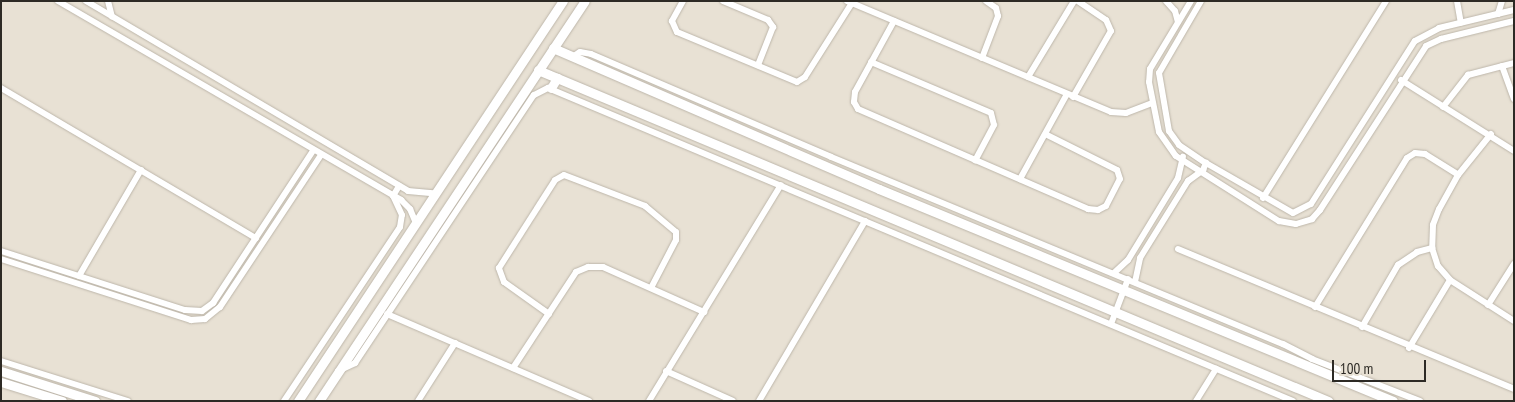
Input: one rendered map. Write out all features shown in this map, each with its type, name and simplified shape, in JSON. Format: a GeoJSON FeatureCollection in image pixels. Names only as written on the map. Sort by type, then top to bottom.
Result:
{"type":"FeatureCollection","features":[{"type":"Feature","properties":{"kind":"street"},"geometry":{"type":"LineString","coordinates":[[58,1],[320,156],[405,203],[416,223]]}},
{"type":"Feature","properties":{"kind":"street"},"geometry":{"type":"LineString","coordinates":[[86,1],[399,186],[417,194],[433,193]]}},
{"type":"Feature","properties":{"kind":"street"},"geometry":{"type":"LineString","coordinates":[[108,1],[112,17]]}},
{"type":"Feature","properties":{"kind":"street"},"geometry":{"type":"LineString","coordinates":[[298,401],[416,223],[433,193],[563,1]]}},
{"type":"Feature","properties":{"kind":"street"},"geometry":{"type":"LineString","coordinates":[[319,401],[585,1]]}},
{"type":"Feature","properties":{"kind":"street"},"geometry":{"type":"LineString","coordinates":[[683,1],[672,21],[676,32],[793,81],[801,80],[850,2],[1116,114],[1152,103]]}},
{"type":"Feature","properties":{"kind":"street"},"geometry":{"type":"LineString","coordinates":[[723,1],[768,20],[773,26],[758,66]]}},
{"type":"Feature","properties":{"kind":"street"},"geometry":{"type":"LineString","coordinates":[[982,58],[998,16],[996,8],[986,1]]}},
{"type":"Feature","properties":{"kind":"street"},"geometry":{"type":"LineString","coordinates":[[1028,78],[1074,1]]}},
{"type":"Feature","properties":{"kind":"street"},"geometry":{"type":"LineString","coordinates":[[1020,179],[1045,134],[1111,31],[1106,20],[1078,1]]}},
{"type":"Feature","properties":{"kind":"street"},"geometry":{"type":"LineString","coordinates":[[1166,1],[1175,11],[1178,22]]}},
{"type":"Feature","properties":{"kind":"street"},"geometry":{"type":"LineString","coordinates":[[1191,1],[1150,69],[1152,103],[1161,138],[1182,159],[1280,220],[1296,224],[1317,214],[1420,52],[1433,42],[1514,21]]}},
{"type":"Feature","properties":{"kind":"street"},"geometry":{"type":"LineString","coordinates":[[1201,1],[1164,60],[1159,73],[1169,131],[1179,145],[1286,211],[1306,209],[1415,41],[1431,30],[1514,10]]}},
{"type":"Feature","properties":{"kind":"street"},"geometry":{"type":"LineString","coordinates":[[1263,198],[1386,1]]}},
{"type":"Feature","properties":{"kind":"street"},"geometry":{"type":"LineString","coordinates":[[1457,1],[1461,22]]}},
{"type":"Feature","properties":{"kind":"street"},"geometry":{"type":"LineString","coordinates":[[1498,14],[1502,1]]}},
{"type":"Feature","properties":{"kind":"street"},"geometry":{"type":"LineString","coordinates":[[894,21],[855,92],[858,109],[1088,209],[1098,210],[1106,206],[1120,179],[1117,170],[1045,134]]}},
{"type":"Feature","properties":{"kind":"street"},"geometry":{"type":"LineString","coordinates":[[553,48],[879,189],[1124,288],[1393,401]]}},
{"type":"Feature","properties":{"kind":"street"},"geometry":{"type":"LineString","coordinates":[[164,64],[172,52]]}},
{"type":"Feature","properties":{"kind":"street"},"geometry":{"type":"LineString","coordinates":[[574,56],[580,52],[591,54],[831,157],[1114,273],[1344,372],[1420,401]]}},
{"type":"Feature","properties":{"kind":"street"},"geometry":{"type":"LineString","coordinates":[[871,62],[991,113],[994,125],[975,160]]}},
{"type":"Feature","properties":{"kind":"street"},"geometry":{"type":"LineString","coordinates":[[1443,107],[1468,75],[1514,63]]}},
{"type":"Feature","properties":{"kind":"street"},"geometry":{"type":"LineString","coordinates":[[1502,66],[1514,99]]}},
{"type":"Feature","properties":{"kind":"street"},"geometry":{"type":"LineString","coordinates":[[538,70],[1328,401]]}},
{"type":"Feature","properties":{"kind":"street"},"geometry":{"type":"LineString","coordinates":[[551,88],[557,78]]}},
{"type":"Feature","properties":{"kind":"street"},"geometry":{"type":"LineString","coordinates":[[1402,80],[1443,107],[1491,134],[1514,151]]}},
{"type":"Feature","properties":{"kind":"street"},"geometry":{"type":"LineString","coordinates":[[1,88],[256,238]]}},
{"type":"Feature","properties":{"kind":"street"},"geometry":{"type":"LineString","coordinates":[[338,371],[355,364],[534,95],[541,88],[551,88],[1293,401]]}},
{"type":"Feature","properties":{"kind":"street"},"geometry":{"type":"LineString","coordinates":[[1491,134],[1458,175],[1435,216],[1432,248],[1438,266],[1450,280],[1514,321]]}},
{"type":"Feature","properties":{"kind":"street"},"geometry":{"type":"LineString","coordinates":[[1,251],[198,312],[213,303],[314,151]]}},
{"type":"Feature","properties":{"kind":"street"},"geometry":{"type":"LineString","coordinates":[[1345,151],[1354,156]]}},
{"type":"Feature","properties":{"kind":"street"},"geometry":{"type":"LineString","coordinates":[[1110,283],[1114,273],[1128,260],[1178,178],[1182,159],[1190,152]]}},
{"type":"Feature","properties":{"kind":"street"},"geometry":{"type":"LineString","coordinates":[[1315,308],[1407,158],[1415,153],[1425,154],[1458,175]]}},
{"type":"Feature","properties":{"kind":"street"},"geometry":{"type":"LineString","coordinates":[[1,260],[191,320],[205,319],[220,307],[320,156]]}},
{"type":"Feature","properties":{"kind":"street"},"geometry":{"type":"LineString","coordinates":[[1135,282],[1140,258],[1188,181],[1201,171],[1206,163]]}},
{"type":"Feature","properties":{"kind":"street"},"geometry":{"type":"LineString","coordinates":[[79,276],[140,170]]}},
{"type":"Feature","properties":{"kind":"street"},"geometry":{"type":"LineString","coordinates":[[549,314],[504,282],[499,268],[555,180],[564,175],[645,206],[676,232],[676,240],[650,288]]}},
{"type":"Feature","properties":{"kind":"street"},"geometry":{"type":"LineString","coordinates":[[649,401],[781,185]]}},
{"type":"Feature","properties":{"kind":"street"},"geometry":{"type":"LineString","coordinates":[[393,196],[399,186]]}},
{"type":"Feature","properties":{"kind":"street"},"geometry":{"type":"LineString","coordinates":[[284,401],[400,227],[402,215],[393,196]]}},
{"type":"Feature","properties":{"kind":"street"},"geometry":{"type":"LineString","coordinates":[[759,401],[865,221]]}},
{"type":"Feature","properties":{"kind":"street"},"geometry":{"type":"LineString","coordinates":[[1362,328],[1398,264],[1417,252],[1432,248]]}},
{"type":"Feature","properties":{"kind":"street"},"geometry":{"type":"LineString","coordinates":[[1178,249],[1409,348],[1514,389]]}},
{"type":"Feature","properties":{"kind":"street"},"geometry":{"type":"LineString","coordinates":[[1488,305],[1514,265]]}},
{"type":"Feature","properties":{"kind":"street"},"geometry":{"type":"LineString","coordinates":[[514,368],[576,272],[588,267],[603,268],[704,312]]}},
{"type":"Feature","properties":{"kind":"street"},"geometry":{"type":"LineString","coordinates":[[1111,324],[1128,279]]}},
{"type":"Feature","properties":{"kind":"street"},"geometry":{"type":"LineString","coordinates":[[1409,348],[1450,280]]}},
{"type":"Feature","properties":{"kind":"street"},"geometry":{"type":"LineString","coordinates":[[387,314],[589,401]]}},
{"type":"Feature","properties":{"kind":"street"},"geometry":{"type":"LineString","coordinates":[[418,401],[455,344]]}},
{"type":"Feature","properties":{"kind":"street"},"geometry":{"type":"LineString","coordinates":[[1,361],[128,401]]}},
{"type":"Feature","properties":{"kind":"street"},"geometry":{"type":"LineString","coordinates":[[1196,401],[1216,369]]}},
{"type":"Feature","properties":{"kind":"street"},"geometry":{"type":"LineString","coordinates":[[1,371],[96,401]]}},
{"type":"Feature","properties":{"kind":"street"},"geometry":{"type":"LineString","coordinates":[[666,371],[733,401]]}},
{"type":"Feature","properties":{"kind":"street"},"geometry":{"type":"LineString","coordinates":[[1,382],[62,401]]}}]}
